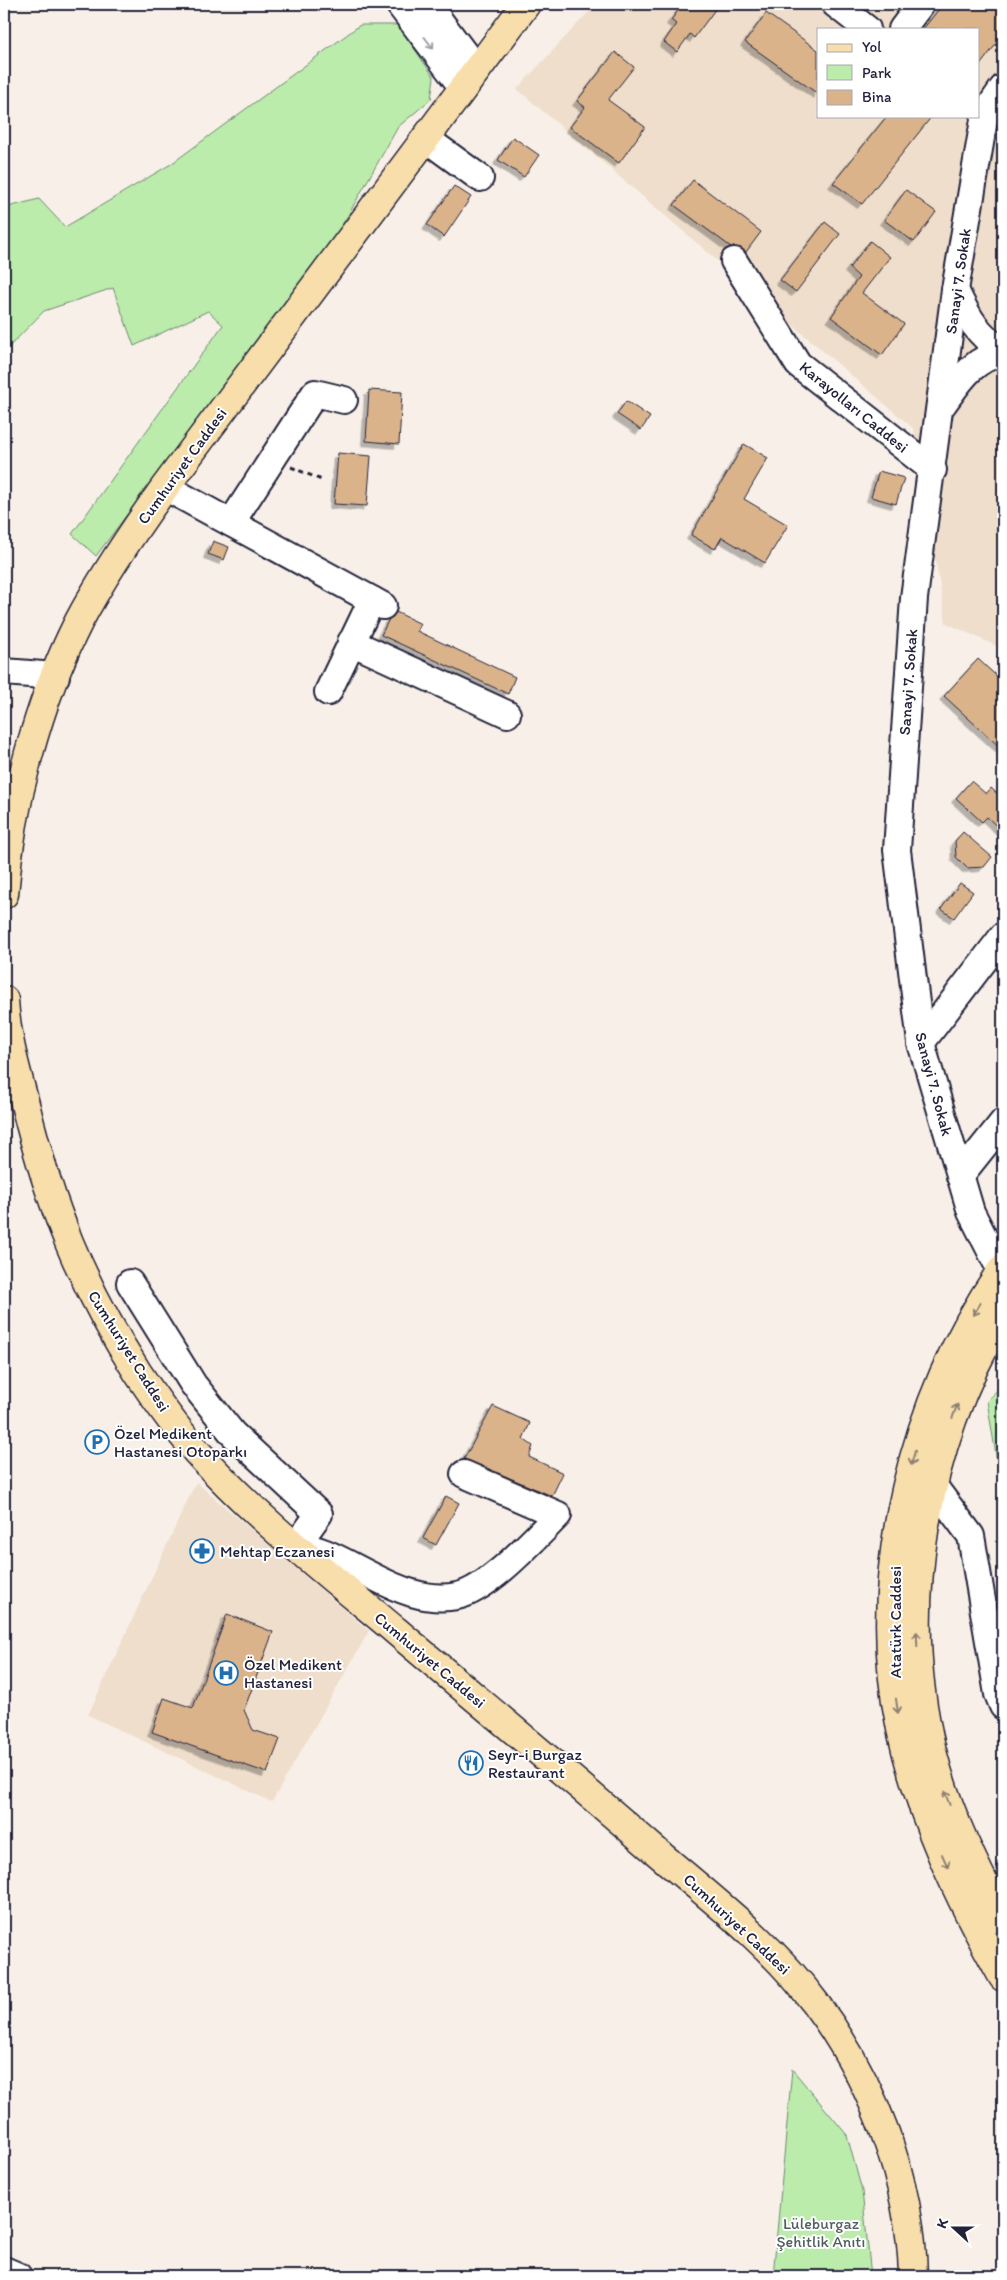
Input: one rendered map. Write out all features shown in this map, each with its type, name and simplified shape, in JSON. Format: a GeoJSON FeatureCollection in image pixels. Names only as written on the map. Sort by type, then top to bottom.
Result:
{"type":"FeatureCollection","features":[{"type":"Feature","properties":{"kind":"main road","name":"Cumhuriyet Caddesi"},"geometry":{"type":"LineString","coordinates":[[4,894],[21,788],[34,738],[56,676],[79,622],[99,587],[131,535],[165,487],[526,4]]}},
{"type":"Feature","properties":{"kind":"main road","name":"Cumhuriyet Caddesi"},"geometry":{"type":"LineString","coordinates":[[4,1000],[10,1046],[47,1185],[75,1262],[128,1358],[178,1429],[222,1477],[296,1546],[754,1936],[789,1971],[842,2041],[874,2107],[898,2175],[909,2220],[913,2276]]}},
{"type":"Feature","properties":{"kind":"main road","name":"Atatürk Caddesi"},"geometry":{"type":"LineString","coordinates":[[1002,1270],[965,1329],[921,1431],[912,1461],[899,1524],[892,1617],[897,1702],[901,1728],[918,1792],[939,1849],[963,1902],[1003,1977]]}},
{"type":"Feature","properties":{"kind":"main road","name":"Atatürk Caddesi"},"geometry":{"type":"LineString","coordinates":[[1003,1314],[967,1382],[942,1450],[933,1485],[922,1545],[916,1629],[926,1725],[940,1779],[961,1836],[1003,1921]]}},
{"type":"Feature","properties":{"kind":"street"},"geometry":{"type":"LineString","coordinates":[[399,4],[470,78]]}},
{"type":"Feature","properties":{"kind":"street"},"geometry":{"type":"LineString","coordinates":[[427,4],[470,78]]}},
{"type":"Feature","properties":{"kind":"street"},"geometry":{"type":"LineString","coordinates":[[834,4],[866,28]]}},
{"type":"Feature","properties":{"kind":"street"},"geometry":{"type":"LineString","coordinates":[[903,28],[921,4]]}},
{"type":"Feature","properties":{"kind":"street","name":"Sanayi 7. Sokak"},"geometry":{"type":"LineString","coordinates":[[1002,1270],[971,1212],[921,1043],[896,850],[914,598],[933,470],[955,290],[989,116],[1003,88]]}},
{"type":"Feature","properties":{"kind":"street"},"geometry":{"type":"LineString","coordinates":[[425,138],[480,178]]}},
{"type":"Feature","properties":{"kind":"street","name":"Karayolları Caddesi"},"geometry":{"type":"LineString","coordinates":[[734,261],[798,364],[933,470]]}},
{"type":"Feature","properties":{"kind":"street"},"geometry":{"type":"LineString","coordinates":[[955,290],[970,322],[984,339],[1003,352]]}},
{"type":"Feature","properties":{"kind":"street"},"geometry":{"type":"LineString","coordinates":[[941,407],[961,379],[976,364],[990,355],[1003,352]]}},
{"type":"Feature","properties":{"kind":"street"},"geometry":{"type":"LineString","coordinates":[[231,523],[316,393],[344,400]]}},
{"type":"Feature","properties":{"kind":"street"},"geometry":{"type":"LineString","coordinates":[[165,487],[377,603],[352,642],[328,692]]}},
{"type":"Feature","properties":{"kind":"street"},"geometry":{"type":"LineString","coordinates":[[352,642],[507,714]]}},
{"type":"Feature","properties":{"kind":"street"},"geometry":{"type":"LineString","coordinates":[[4,672],[56,676]]}},
{"type":"Feature","properties":{"kind":"street"},"geometry":{"type":"LineString","coordinates":[[921,1043],[1003,936]]}},
{"type":"Feature","properties":{"kind":"street"},"geometry":{"type":"LineString","coordinates":[[960,1176],[1003,1122]]}},
{"type":"Feature","properties":{"kind":"street"},"geometry":{"type":"LineString","coordinates":[[130,1282],[193,1384],[233,1434],[319,1514],[296,1546]]}},
{"type":"Feature","properties":{"kind":"street"},"geometry":{"type":"LineString","coordinates":[[296,1546],[313,1547],[399,1589],[419,1596],[459,1596],[488,1581],[521,1553],[558,1515],[464,1474]]}},
{"type":"Feature","properties":{"kind":"street"},"geometry":{"type":"LineString","coordinates":[[933,1485],[971,1536],[998,1694],[1003,1706]]}},
{"type":"Feature","properties":{"kind":"street"},"geometry":{"type":"LineString","coordinates":[[4,2270],[18,2276]]}},
{"type":"Feature","properties":{"kind":"path"},"geometry":{"type":"LineString","coordinates":[[272,459],[324,481]]}},
{"type":"Feature","properties":{"kind":"shaded area"},"geometry":{"type":"Polygon","coordinates":[[[596,4],[1003,4],[1003,649],[946,623],[914,429],[517,89],[596,4]]]}},
{"type":"Feature","properties":{"kind":"shaded area","name":"Özel Medikent Hastanesi"},"geometry":{"type":"Polygon","coordinates":[[[196,1482],[369,1631],[272,1802],[88,1715],[196,1482]]]}},
{"type":"Feature","properties":{"kind":"green space"},"geometry":{"type":"Polygon","coordinates":[[[360,25],[398,25],[434,77],[431,99],[398,127],[339,231],[96,556],[72,534],[223,325],[208,311],[134,346],[113,288],[44,311],[4,352],[4,208],[39,199],[65,227],[171,164],[360,25]]]}},
{"type":"Feature","properties":{"kind":"green space"},"geometry":{"type":"Polygon","coordinates":[[[1003,1384],[1003,1498],[987,1401],[1003,1384]]]}},
{"type":"Feature","properties":{"kind":"green space","name":"Lüleburgaz Şehitlik Anıtı"},"geometry":{"type":"Polygon","coordinates":[[[792,2069],[847,2135],[862,2191],[871,2276],[773,2276],[792,2069]]]}},
{"type":"Feature","properties":{"kind":"building"},"geometry":{"type":"Polygon","coordinates":[[[683,4],[719,4],[694,38],[690,34],[677,52],[664,42],[676,24],[671,20],[683,4]]]}},
{"type":"Feature","properties":{"kind":"building"},"geometry":{"type":"Polygon","coordinates":[[[943,4],[1003,4],[1003,35],[980,65],[980,28],[924,28],[943,4]]]}},
{"type":"Feature","properties":{"kind":"building"},"geometry":{"type":"Polygon","coordinates":[[[766,13],[817,49],[817,93],[745,42],[766,13]]]}},
{"type":"Feature","properties":{"kind":"building"},"geometry":{"type":"Polygon","coordinates":[[[615,52],[634,67],[608,100],[645,127],[619,163],[570,127],[585,107],[577,101],[615,52]]]}},
{"type":"Feature","properties":{"kind":"building"},"geometry":{"type":"Polygon","coordinates":[[[885,118],[930,118],[862,204],[833,183],[885,118]]]}},
{"type":"Feature","properties":{"kind":"building"},"geometry":{"type":"Polygon","coordinates":[[[513,137],[539,155],[524,177],[498,160],[513,137]]]}},
{"type":"Feature","properties":{"kind":"building"},"geometry":{"type":"Polygon","coordinates":[[[693,180],[761,232],[746,252],[741,248],[731,247],[674,205],[693,180]]]}},
{"type":"Feature","properties":{"kind":"building"},"geometry":{"type":"Polygon","coordinates":[[[454,186],[471,197],[444,237],[427,225],[454,186]]]}},
{"type":"Feature","properties":{"kind":"building"},"geometry":{"type":"Polygon","coordinates":[[[906,190],[936,212],[914,242],[884,220],[906,190]]]}},
{"type":"Feature","properties":{"kind":"building"},"geometry":{"type":"Polygon","coordinates":[[[825,222],[840,234],[796,292],[780,280],[825,222]]]}},
{"type":"Feature","properties":{"kind":"building"},"geometry":{"type":"Polygon","coordinates":[[[870,241],[890,257],[862,293],[904,324],[882,355],[831,317],[859,277],[849,268],[870,241]]]}},
{"type":"Feature","properties":{"kind":"building"},"geometry":{"type":"Polygon","coordinates":[[[369,390],[402,392],[399,444],[366,441],[369,390]]]}},
{"type":"Feature","properties":{"kind":"building"},"geometry":{"type":"Polygon","coordinates":[[[626,401],[650,417],[641,430],[617,414],[626,401]]]}},
{"type":"Feature","properties":{"kind":"building"},"geometry":{"type":"Polygon","coordinates":[[[744,444],[768,458],[744,499],[788,525],[765,563],[722,537],[715,549],[691,535],[744,444]]]}},
{"type":"Feature","properties":{"kind":"building"},"geometry":{"type":"Polygon","coordinates":[[[338,453],[371,456],[367,506],[334,504],[338,453]]]}},
{"type":"Feature","properties":{"kind":"building"},"geometry":{"type":"Polygon","coordinates":[[[879,471],[904,478],[896,504],[871,497],[879,471]]]}},
{"type":"Feature","properties":{"kind":"building"},"geometry":{"type":"Polygon","coordinates":[[[213,541],[229,547],[224,560],[208,554],[213,541]]]}},
{"type":"Feature","properties":{"kind":"building"},"geometry":{"type":"Polygon","coordinates":[[[396,612],[421,624],[417,631],[515,677],[508,694],[381,635],[389,619],[396,612]]]}},
{"type":"Feature","properties":{"kind":"building"},"geometry":{"type":"Polygon","coordinates":[[[978,659],[1003,682],[1003,750],[944,696],[978,659]]]}},
{"type":"Feature","properties":{"kind":"building"},"geometry":{"type":"Polygon","coordinates":[[[971,781],[986,794],[991,788],[1003,799],[1003,832],[987,817],[982,822],[956,798],[971,781]]]}},
{"type":"Feature","properties":{"kind":"building"},"geometry":{"type":"Polygon","coordinates":[[[963,832],[992,857],[984,867],[967,868],[956,857],[955,841],[963,832]]]}},
{"type":"Feature","properties":{"kind":"building"},"geometry":{"type":"Polygon","coordinates":[[[960,883],[973,892],[954,918],[941,909],[960,883]]]}},
{"type":"Feature","properties":{"kind":"building"},"geometry":{"type":"Polygon","coordinates":[[[493,1406],[530,1423],[523,1439],[533,1446],[529,1457],[563,1473],[552,1496],[464,1459],[493,1406]]]}},
{"type":"Feature","properties":{"kind":"building"},"geometry":{"type":"Polygon","coordinates":[[[446,1496],[459,1503],[436,1545],[423,1538],[446,1496]]]}},
{"type":"Feature","properties":{"kind":"building","name":"Özel Medikent Hastanesi"},"geometry":{"type":"Polygon","coordinates":[[[227,1614],[273,1632],[244,1710],[253,1730],[280,1739],[267,1773],[152,1732],[164,1698],[193,1708],[227,1614]]]}},
{"type":"Feature","properties":{"kind":"place","name":"Özel Medikent Hastanesi Otoparkı"},"geometry":{"type":"Point","coordinates":[97,1442]}},
{"type":"Feature","properties":{"kind":"place","name":"Mehtap Eczanesi"},"geometry":{"type":"Point","coordinates":[202,1551]}},
{"type":"Feature","properties":{"kind":"place","name":"Özel Medikent Hastanesi"},"geometry":{"type":"Point","coordinates":[226,1673]}},
{"type":"Feature","properties":{"kind":"place","name":"Seyr-i Burgaz Restaurant"},"geometry":{"type":"Point","coordinates":[471,1763]}}]}
